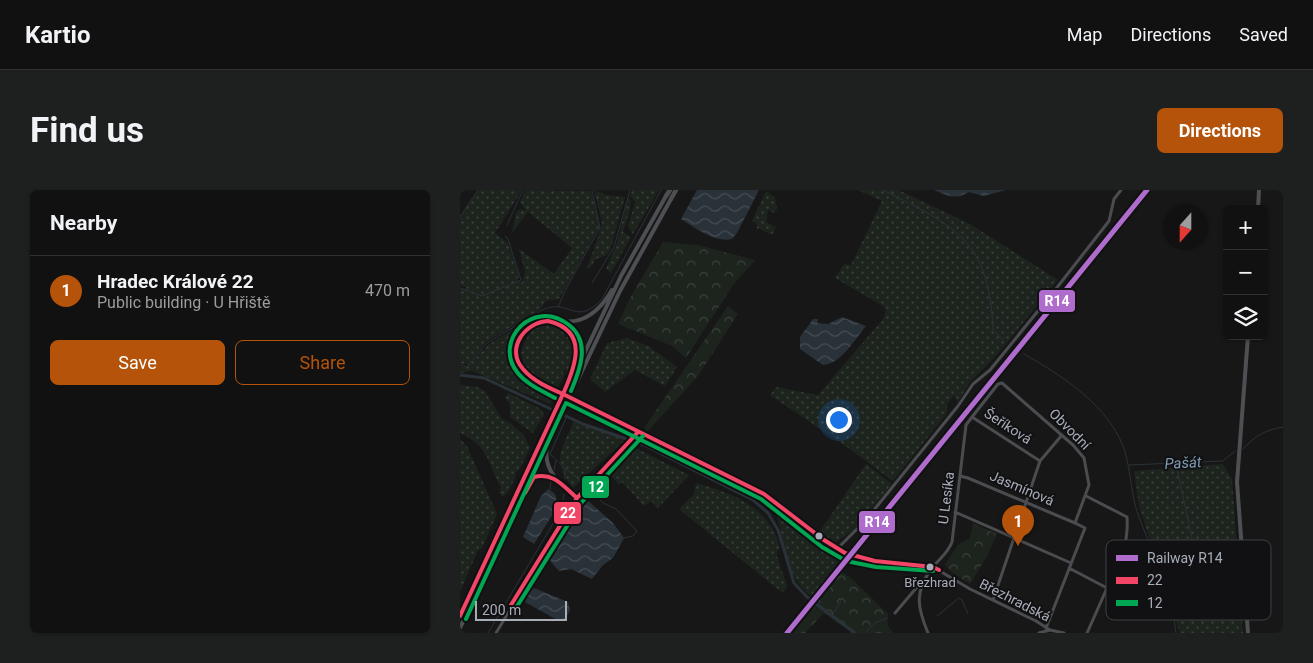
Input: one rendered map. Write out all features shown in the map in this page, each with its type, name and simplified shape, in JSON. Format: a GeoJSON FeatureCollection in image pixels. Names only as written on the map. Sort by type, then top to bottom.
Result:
{"type":"FeatureCollection","features":[{"type":"Feature","properties":{"kind":"highway"},"geometry":{"type":"LineString","coordinates":[[668,197],[670,190]]}},
{"type":"Feature","properties":{"kind":"highway"},"geometry":{"type":"LineString","coordinates":[[668,197],[676,190]]}},
{"type":"Feature","properties":{"kind":"main road"},"geometry":{"type":"LineString","coordinates":[[1258,205],[1260,190]]}},
{"type":"Feature","properties":{"kind":"main road"},"geometry":{"type":"LineString","coordinates":[[638,432],[557,391],[523,370],[517,354],[520,338],[527,329],[540,322],[580,320],[589,316],[603,302],[621,276],[668,197]]}},
{"type":"Feature","properties":{"kind":"main road"},"geometry":{"type":"LineString","coordinates":[[460,628],[620,291],[668,197]]}},
{"type":"Feature","properties":{"kind":"main road"},"geometry":{"type":"LineString","coordinates":[[560,402],[621,276]]}},
{"type":"Feature","properties":{"kind":"main road"},"geometry":{"type":"LineString","coordinates":[[460,616],[553,418],[576,363],[577,354],[571,334],[552,322]]}},
{"type":"Feature","properties":{"kind":"main road"},"geometry":{"type":"LineString","coordinates":[[1241,540],[1237,482],[1248,340]]}},
{"type":"Feature","properties":{"kind":"main road"},"geometry":{"type":"LineString","coordinates":[[552,435],[545,459],[553,476],[577,498]]}},
{"type":"Feature","properties":{"kind":"main road"},"geometry":{"type":"LineString","coordinates":[[521,500],[534,477],[540,475],[553,476]]}},
{"type":"Feature","properties":{"kind":"main road"},"geometry":{"type":"LineString","coordinates":[[1247,620],[1248,633]]}},
{"type":"Feature","properties":{"kind":"street"},"geometry":{"type":"LineString","coordinates":[[837,549],[865,521],[958,406],[973,384],[990,370],[1050,297],[1108,223],[1114,199],[1121,190]]}},
{"type":"Feature","properties":{"kind":"street","name":"Obvodní"},"geometry":{"type":"LineString","coordinates":[[972,417],[1002,383],[1062,435],[1084,458],[1089,485],[1075,523]]}},
{"type":"Feature","properties":{"kind":"street","name":"Šeříková"},"geometry":{"type":"LineString","coordinates":[[966,426],[972,417],[1040,461]]}},
{"type":"Feature","properties":{"kind":"street","name":"U Lesíka"},"geometry":{"type":"LineString","coordinates":[[924,582],[933,567],[951,546],[966,426]]}},
{"type":"Feature","properties":{"kind":"street"},"geometry":{"type":"LineString","coordinates":[[496,633],[577,498],[630,443],[638,432]]}},
{"type":"Feature","properties":{"kind":"street","name":"Březhradská"},"geometry":{"type":"LineString","coordinates":[[638,432],[781,504],[837,549],[857,557],[933,567],[970,589],[1048,629],[1064,633]]}},
{"type":"Feature","properties":{"kind":"street"},"geometry":{"type":"LineString","coordinates":[[993,600],[1040,461],[1062,435]]}},
{"type":"Feature","properties":{"kind":"street","name":"Jasmínová"},"geometry":{"type":"LineString","coordinates":[[960,476],[1075,523]]}},
{"type":"Feature","properties":{"kind":"street"},"geometry":{"type":"LineString","coordinates":[[1086,496],[1127,518],[1127,540]]}},
{"type":"Feature","properties":{"kind":"street"},"geometry":{"type":"LineString","coordinates":[[955,512],[1071,563]]}},
{"type":"Feature","properties":{"kind":"street"},"geometry":{"type":"LineString","coordinates":[[1039,633],[1048,629],[1085,528],[1075,523]]}},
{"type":"Feature","properties":{"kind":"street"},"geometry":{"type":"LineString","coordinates":[[1069,568],[1106,587]]}},
{"type":"Feature","properties":{"kind":"street"},"geometry":{"type":"LineString","coordinates":[[895,613],[918,586],[924,582]]}},
{"type":"Feature","properties":{"kind":"street"},"geometry":{"type":"LineString","coordinates":[[924,582],[917,602],[928,633]]}},
{"type":"Feature","properties":{"kind":"street"},"geometry":{"type":"LineString","coordinates":[[1087,633],[1106,590]]}},
{"type":"Feature","properties":{"kind":"green space"},"geometry":{"type":"Polygon","coordinates":[[[478,190],[522,190],[495,233],[508,243],[519,276],[516,282],[520,281],[522,283],[525,272],[519,249],[554,274],[572,248],[528,212],[512,233],[516,212],[520,209],[526,211],[520,202],[525,190],[591,191],[600,226],[559,299],[546,301],[540,310],[486,342],[468,366],[489,344],[530,319],[514,342],[515,362],[530,382],[555,395],[550,404],[472,371],[460,373],[460,367],[467,367],[467,364],[460,364],[460,289],[467,288],[460,285],[460,218],[478,190]]]}},
{"type":"Feature","properties":{"kind":"green space"},"geometry":{"type":"Polygon","coordinates":[[[594,190],[607,195],[625,197],[610,251],[605,256],[596,259],[590,268],[587,267],[602,223],[594,190]]]}},
{"type":"Feature","properties":{"kind":"green space"},"geometry":{"type":"Polygon","coordinates":[[[632,190],[659,190],[633,234],[628,226],[635,202],[630,196],[632,190]]]}},
{"type":"Feature","properties":{"kind":"green space"},"geometry":{"type":"Polygon","coordinates":[[[858,190],[898,190],[905,193],[970,224],[1058,280],[996,356],[970,382],[958,402],[953,396],[947,405],[947,413],[893,481],[847,447],[770,395],[776,387],[818,395],[883,319],[886,311],[883,306],[835,278],[844,264],[851,265],[882,201],[858,190]]]}},
{"type":"Feature","properties":{"kind":"green space"},"geometry":{"type":"Polygon","coordinates":[[[766,191],[775,197],[777,209],[774,213],[768,210],[766,222],[776,227],[772,235],[758,228],[757,230],[757,224],[752,221],[766,191]]]}},
{"type":"Feature","properties":{"kind":"green space"},"geometry":{"type":"Polygon","coordinates":[[[628,198],[631,200],[630,210],[623,232],[631,237],[611,273],[606,269],[617,243],[628,198]]]}},
{"type":"Feature","properties":{"kind":"green space"},"geometry":{"type":"Polygon","coordinates":[[[663,242],[698,245],[755,260],[733,285],[686,358],[672,346],[618,324],[630,298],[663,242]]]}},
{"type":"Feature","properties":{"kind":"green space"},"geometry":{"type":"Polygon","coordinates":[[[728,306],[738,314],[698,376],[647,432],[644,428],[728,306]]]}},
{"type":"Feature","properties":{"kind":"green space"},"geometry":{"type":"Polygon","coordinates":[[[550,324],[565,332],[565,338],[568,335],[573,348],[571,368],[561,386],[567,374],[566,369],[562,372],[565,374],[558,387],[530,371],[522,359],[525,341],[533,329],[550,324]]]}},
{"type":"Feature","properties":{"kind":"green space"},"geometry":{"type":"Polygon","coordinates":[[[627,338],[648,346],[677,367],[665,386],[635,370],[605,392],[590,379],[607,343],[627,338]]]}},
{"type":"Feature","properties":{"kind":"green space"},"geometry":{"type":"Polygon","coordinates":[[[460,385],[477,387],[485,391],[502,419],[509,422],[524,435],[530,448],[519,470],[515,473],[516,476],[508,492],[503,497],[499,493],[501,487],[487,456],[470,438],[460,433],[460,385]]]}},
{"type":"Feature","properties":{"kind":"green space"},"geometry":{"type":"Polygon","coordinates":[[[508,393],[541,409],[544,415],[533,433],[510,417],[510,404],[505,398],[508,393]]]}},
{"type":"Feature","properties":{"kind":"green space"},"geometry":{"type":"Polygon","coordinates":[[[574,421],[625,440],[573,488],[562,470],[560,455],[574,421]]]}},
{"type":"Feature","properties":{"kind":"green space"},"geometry":{"type":"Polygon","coordinates":[[[460,439],[467,446],[497,514],[482,548],[478,550],[460,592],[460,439]]]}},
{"type":"Feature","properties":{"kind":"green space"},"geometry":{"type":"Polygon","coordinates":[[[634,447],[689,475],[658,508],[651,501],[644,506],[622,482],[619,485],[609,472],[634,447]]]}},
{"type":"Feature","properties":{"kind":"green space"},"geometry":{"type":"Polygon","coordinates":[[[866,464],[892,484],[854,530],[834,543],[820,531],[866,464]]]}},
{"type":"Feature","properties":{"kind":"green space"},"geometry":{"type":"Polygon","coordinates":[[[1223,464],[1232,479],[1236,540],[1150,540],[1139,506],[1134,471],[1223,464]]]}},
{"type":"Feature","properties":{"kind":"green space"},"geometry":{"type":"Polygon","coordinates":[[[696,483],[724,492],[749,504],[768,523],[780,549],[777,552],[777,556],[787,586],[784,592],[780,591],[679,509],[694,494],[696,483]]]}},
{"type":"Feature","properties":{"kind":"green space"},"geometry":{"type":"Polygon","coordinates":[[[775,506],[844,559],[812,597],[796,579],[786,556],[775,506]]]}},
{"type":"Feature","properties":{"kind":"green space"},"geometry":{"type":"Polygon","coordinates":[[[973,523],[997,534],[987,556],[970,584],[950,571],[945,564],[959,544],[970,538],[973,523]]]}},
{"type":"Feature","properties":{"kind":"green space"},"geometry":{"type":"Polygon","coordinates":[[[842,572],[851,578],[888,614],[887,625],[893,633],[852,633],[824,613],[805,633],[793,633],[842,572]]]}},
{"type":"Feature","properties":{"kind":"green space"},"geometry":{"type":"Polygon","coordinates":[[[1176,620],[1242,620],[1243,633],[1180,633],[1176,620]]]}},
{"type":"Feature","properties":{"kind":"water"},"geometry":{"type":"Polygon","coordinates":[[[697,190],[759,190],[737,233],[732,239],[726,240],[705,234],[681,219],[697,190]]]}},
{"type":"Feature","properties":{"kind":"water"},"geometry":{"type":"Polygon","coordinates":[[[934,190],[1006,190],[984,196],[969,192],[955,196],[934,190]]]}},
{"type":"Feature","properties":{"kind":"water"},"geometry":{"type":"Polygon","coordinates":[[[842,317],[866,326],[842,356],[830,364],[823,365],[800,349],[800,337],[813,319],[818,319],[817,323],[828,324],[842,317]]]}},
{"type":"Feature","properties":{"kind":"water"},"geometry":{"type":"Polygon","coordinates":[[[548,489],[555,494],[558,506],[534,544],[523,537],[541,496],[548,489]]]}},
{"type":"Feature","properties":{"kind":"water"},"geometry":{"type":"Polygon","coordinates":[[[587,500],[613,523],[624,538],[613,558],[603,565],[592,579],[571,569],[559,571],[550,561],[587,500]]]}},
{"type":"Feature","properties":{"kind":"water"},"geometry":{"type":"Polygon","coordinates":[[[534,588],[568,602],[570,610],[565,620],[559,621],[525,602],[534,588]]]}},
{"type":"Feature","properties":{"kind":"waterway"},"geometry":{"type":"LineString","coordinates":[[460,217],[478,190]]}},
{"type":"Feature","properties":{"kind":"waterway"},"geometry":{"type":"LineString","coordinates":[[507,225],[523,190]]}},
{"type":"Feature","properties":{"kind":"waterway"},"geometry":{"type":"LineString","coordinates":[[558,307],[600,228],[592,190]]}},
{"type":"Feature","properties":{"kind":"waterway"},"geometry":{"type":"LineString","coordinates":[[592,283],[614,247],[630,190]]}},
{"type":"Feature","properties":{"kind":"waterway"},"geometry":{"type":"LineString","coordinates":[[460,365],[467,367],[487,343],[544,309],[560,307],[579,312],[593,307],[602,299],[661,190]]}},
{"type":"Feature","properties":{"kind":"waterway"},"geometry":{"type":"LineString","coordinates":[[883,190],[930,215],[949,227],[964,240],[976,255],[984,275],[990,299],[993,330],[1003,340]]}},
{"type":"Feature","properties":{"kind":"waterway"},"geometry":{"type":"LineString","coordinates":[[460,288],[482,296],[521,280],[508,239],[505,236]]}},
{"type":"Feature","properties":{"kind":"waterway"},"geometry":{"type":"LineString","coordinates":[[1024,354],[1079,390],[1112,425],[1124,448],[1136,507],[1148,540]]}},
{"type":"Feature","properties":{"kind":"waterway"},"geometry":{"type":"LineString","coordinates":[[460,375],[484,378],[583,424],[644,445],[753,500],[768,513],[778,530],[794,583],[807,597],[855,633]]}},
{"type":"Feature","properties":{"kind":"waterway"},"geometry":{"type":"LineString","coordinates":[[565,479],[565,468],[550,454],[567,416]]}},
{"type":"Feature","properties":{"kind":"waterway","name":"Pašát"},"geometry":{"type":"LineString","coordinates":[[1243,449],[1261,434],[1283,427]]}},
{"type":"Feature","properties":{"kind":"waterway","name":"Pašát"},"geometry":{"type":"LineString","coordinates":[[1129,465],[1223,461],[1235,451]]}},
{"type":"Feature","properties":{"kind":"waterway"},"geometry":{"type":"LineString","coordinates":[[554,470],[556,461]]}},
{"type":"Feature","properties":{"kind":"waterway"},"geometry":{"type":"LineString","coordinates":[[1176,464],[1192,540]]}},
{"type":"Feature","properties":{"kind":"waterway"},"geometry":{"type":"LineString","coordinates":[[565,468],[582,482]]}},
{"type":"Feature","properties":{"kind":"waterway"},"geometry":{"type":"LineString","coordinates":[[550,490],[551,479]]}},
{"type":"Feature","properties":{"kind":"waterway"},"geometry":{"type":"LineString","coordinates":[[590,488],[603,503],[616,509],[637,531],[633,536],[624,538]]}},
{"type":"Feature","properties":{"kind":"waterway"},"geometry":{"type":"LineString","coordinates":[[488,633],[561,510],[564,494]]}},
{"type":"Feature","properties":{"kind":"waterway"},"geometry":{"type":"LineString","coordinates":[[937,616],[959,598],[962,600],[968,614]]}},
{"type":"Feature","properties":{"kind":"waterway"},"geometry":{"type":"LineString","coordinates":[[832,616],[842,599]]}},
{"type":"Feature","properties":{"kind":"waterway"},"geometry":{"type":"LineString","coordinates":[[865,633],[875,623],[888,618]]}},
{"type":"Feature","properties":{"kind":"waterway"},"geometry":{"type":"LineString","coordinates":[[1174,620],[1176,633]]}},
{"type":"Feature","properties":{"kind":"railway"},"geometry":{"type":"LineString","coordinates":[[790,633],[1150,190]]}},
{"type":"Feature","properties":{"kind":"rail line","name":"R14"},"geometry":{"type":"LineString","coordinates":[[787,633],[1147,190]]}},
{"type":"Feature","properties":{"kind":"transit line","name":"12"},"geometry":{"type":"LineString","coordinates":[[555,398],[525,380],[517,372],[511,360],[510,348],[513,336],[520,326],[530,319],[542,316],[555,318],[569,325],[576,332],[580,340],[582,356],[578,374],[571,391]]}},
{"type":"Feature","properties":{"kind":"transit line","name":"22"},"geometry":{"type":"LineString","coordinates":[[548,321],[561,326],[570,333],[574,341],[576,351],[575,362],[563,394],[542,384],[527,373],[518,361],[516,353],[517,345],[525,331],[532,326],[548,321]]}},
{"type":"Feature","properties":{"kind":"transit line","name":"22"},"geometry":{"type":"LineString","coordinates":[[460,616],[563,394]]}},
{"type":"Feature","properties":{"kind":"transit line","name":"22"},"geometry":{"type":"LineString","coordinates":[[563,394],[764,494],[824,540],[845,553],[875,561],[933,567],[939,570]]}},
{"type":"Feature","properties":{"kind":"transit line","name":"12"},"geometry":{"type":"LineString","coordinates":[[466,619],[566,403],[761,499],[822,547],[846,561],[876,567],[933,571]]}},
{"type":"Feature","properties":{"kind":"transit line","name":"22"},"geometry":{"type":"LineString","coordinates":[[511,605],[577,498],[638,432]]}},
{"type":"Feature","properties":{"kind":"transit line","name":"12"},"geometry":{"type":"LineString","coordinates":[[516,608],[582,502],[643,436]]}},
{"type":"Feature","properties":{"kind":"transit line","name":"22"},"geometry":{"type":"LineString","coordinates":[[525,493],[534,477],[547,476],[558,481],[577,498]]}},
{"type":"Feature","properties":{"kind":"place","name":"Hradec Králové 22"},"geometry":{"type":"Point","coordinates":[1018,546]}},
{"type":"Feature","properties":{"kind":"place","name":"Březhrad"},"geometry":{"type":"Point","coordinates":[930,567]}}]}
